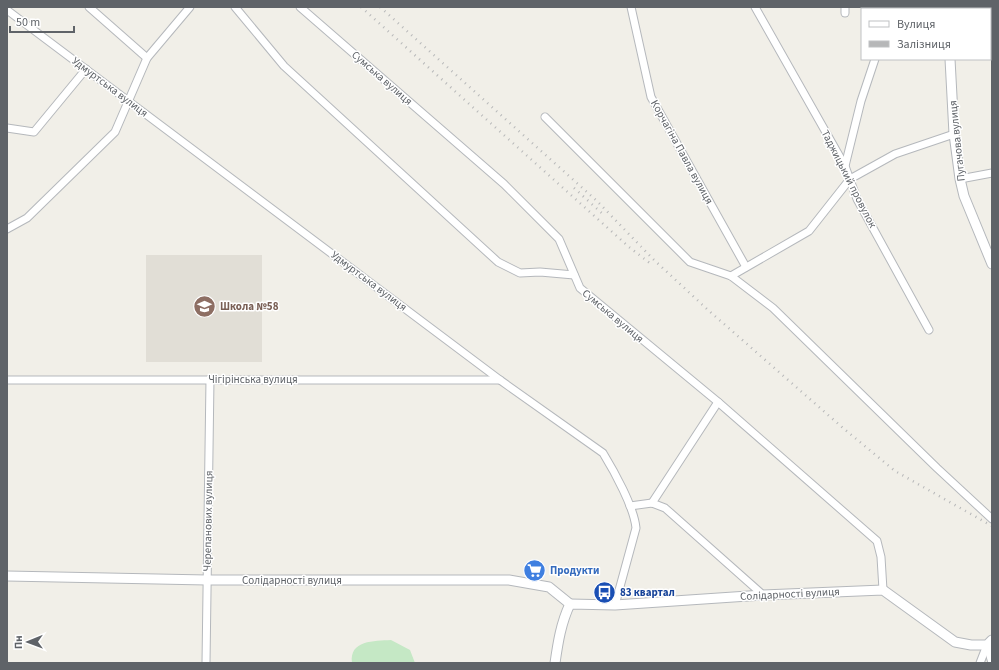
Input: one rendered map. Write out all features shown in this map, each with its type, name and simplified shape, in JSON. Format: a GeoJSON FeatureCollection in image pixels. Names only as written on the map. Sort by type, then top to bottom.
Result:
{"type":"FeatureCollection","features":[{"type":"Feature","properties":{"kind":"street"},"geometry":{"type":"LineString","coordinates":[[88,7],[147,58]]}},
{"type":"Feature","properties":{"kind":"street"},"geometry":{"type":"LineString","coordinates":[[7,229],[28,218],[115,132],[147,58],[190,7]]}},
{"type":"Feature","properties":{"kind":"street"},"geometry":{"type":"LineString","coordinates":[[235,7],[284,66],[498,262],[520,273],[540,272],[574,275]]}},
{"type":"Feature","properties":{"kind":"street","name":"Сумська вулиця"},"geometry":{"type":"LineString","coordinates":[[300,7],[504,184],[559,239],[580,288],[718,402],[877,541],[881,557],[883,590]]}},
{"type":"Feature","properties":{"kind":"street","name":"Корчагіна Павла вулиця"},"geometry":{"type":"LineString","coordinates":[[631,7],[651,97],[746,267]]}},
{"type":"Feature","properties":{"kind":"street","name":"Таджицький провулок"},"geometry":{"type":"LineString","coordinates":[[755,7],[845,166],[857,199],[929,330]]}},
{"type":"Feature","properties":{"kind":"street","name":"Удмуртська вулиця"},"geometry":{"type":"LineString","coordinates":[[7,10],[500,380],[602,453],[612,469],[630,506],[636,528],[615,605]]}},
{"type":"Feature","properties":{"kind":"street"},"geometry":{"type":"LineString","coordinates":[[845,166],[861,101],[875,60]]}},
{"type":"Feature","properties":{"kind":"street","name":"Пугачова вулиця"},"geometry":{"type":"LineString","coordinates":[[950,60],[954,134],[960,179],[964,196],[992,264]]}},
{"type":"Feature","properties":{"kind":"street"},"geometry":{"type":"LineString","coordinates":[[7,128],[34,132],[86,69]]}},
{"type":"Feature","properties":{"kind":"street"},"geometry":{"type":"LineString","coordinates":[[545,117],[690,262],[731,276],[772,308],[937,468],[992,519]]}},
{"type":"Feature","properties":{"kind":"street"},"geometry":{"type":"LineString","coordinates":[[731,276],[810,231],[850,179],[895,154],[954,134]]}},
{"type":"Feature","properties":{"kind":"street"},"geometry":{"type":"LineString","coordinates":[[960,179],[992,173]]}},
{"type":"Feature","properties":{"kind":"street","name":"Черепанових вулиця"},"geometry":{"type":"LineString","coordinates":[[206,663],[210,379]]}},
{"type":"Feature","properties":{"kind":"street","name":"Чiгiрiнська вулиця"},"geometry":{"type":"LineString","coordinates":[[7,380],[500,380]]}},
{"type":"Feature","properties":{"kind":"street"},"geometry":{"type":"LineString","coordinates":[[652,503],[718,402]]}},
{"type":"Feature","properties":{"kind":"street"},"geometry":{"type":"LineString","coordinates":[[630,506],[652,503],[665,508],[762,595]]}},
{"type":"Feature","properties":{"kind":"street","name":"Солідарності вулиця"},"geometry":{"type":"LineString","coordinates":[[7,576],[207,580],[509,580],[549,587],[570,604],[615,605],[762,595],[883,590]]}},
{"type":"Feature","properties":{"kind":"street"},"geometry":{"type":"LineString","coordinates":[[883,590],[955,642],[971,646],[989,642]]}},
{"type":"Feature","properties":{"kind":"street"},"geometry":{"type":"LineString","coordinates":[[555,663],[558,638],[570,604]]}},
{"type":"Feature","properties":{"kind":"street"},"geometry":{"type":"LineString","coordinates":[[980,663],[989,642]]}},
{"type":"Feature","properties":{"kind":"street"},"geometry":{"type":"LineString","coordinates":[[989,642],[992,663]]}},
{"type":"Feature","properties":{"kind":"shaded area","name":"Школа №58"},"geometry":{"type":"Polygon","coordinates":[[[146,255],[262,255],[262,362],[146,362],[146,255]]]}},
{"type":"Feature","properties":{"kind":"green space"},"geometry":{"type":"Polygon","coordinates":[[[391,640],[410,650],[415,663],[352,663],[352,655],[354,650],[364,643],[391,640]]]}},
{"type":"Feature","properties":{"kind":"railway"},"geometry":{"type":"LineString","coordinates":[[361,7],[629,247],[651,264]]}},
{"type":"Feature","properties":{"kind":"railway"},"geometry":{"type":"LineString","coordinates":[[380,7],[598,202],[653,259],[708,310],[843,428],[895,471],[992,526]]}},
{"type":"Feature","properties":{"kind":"railway"},"geometry":{"type":"LineString","coordinates":[[574,188],[604,215]]}},
{"type":"Feature","properties":{"kind":"place","name":"Школа №58"},"geometry":{"type":"Point","coordinates":[204,306]}},
{"type":"Feature","properties":{"kind":"place","name":"Продукти"},"geometry":{"type":"Point","coordinates":[534,570]}},
{"type":"Feature","properties":{"kind":"place","name":"83 квартал"},"geometry":{"type":"Point","coordinates":[604,592]}}]}
